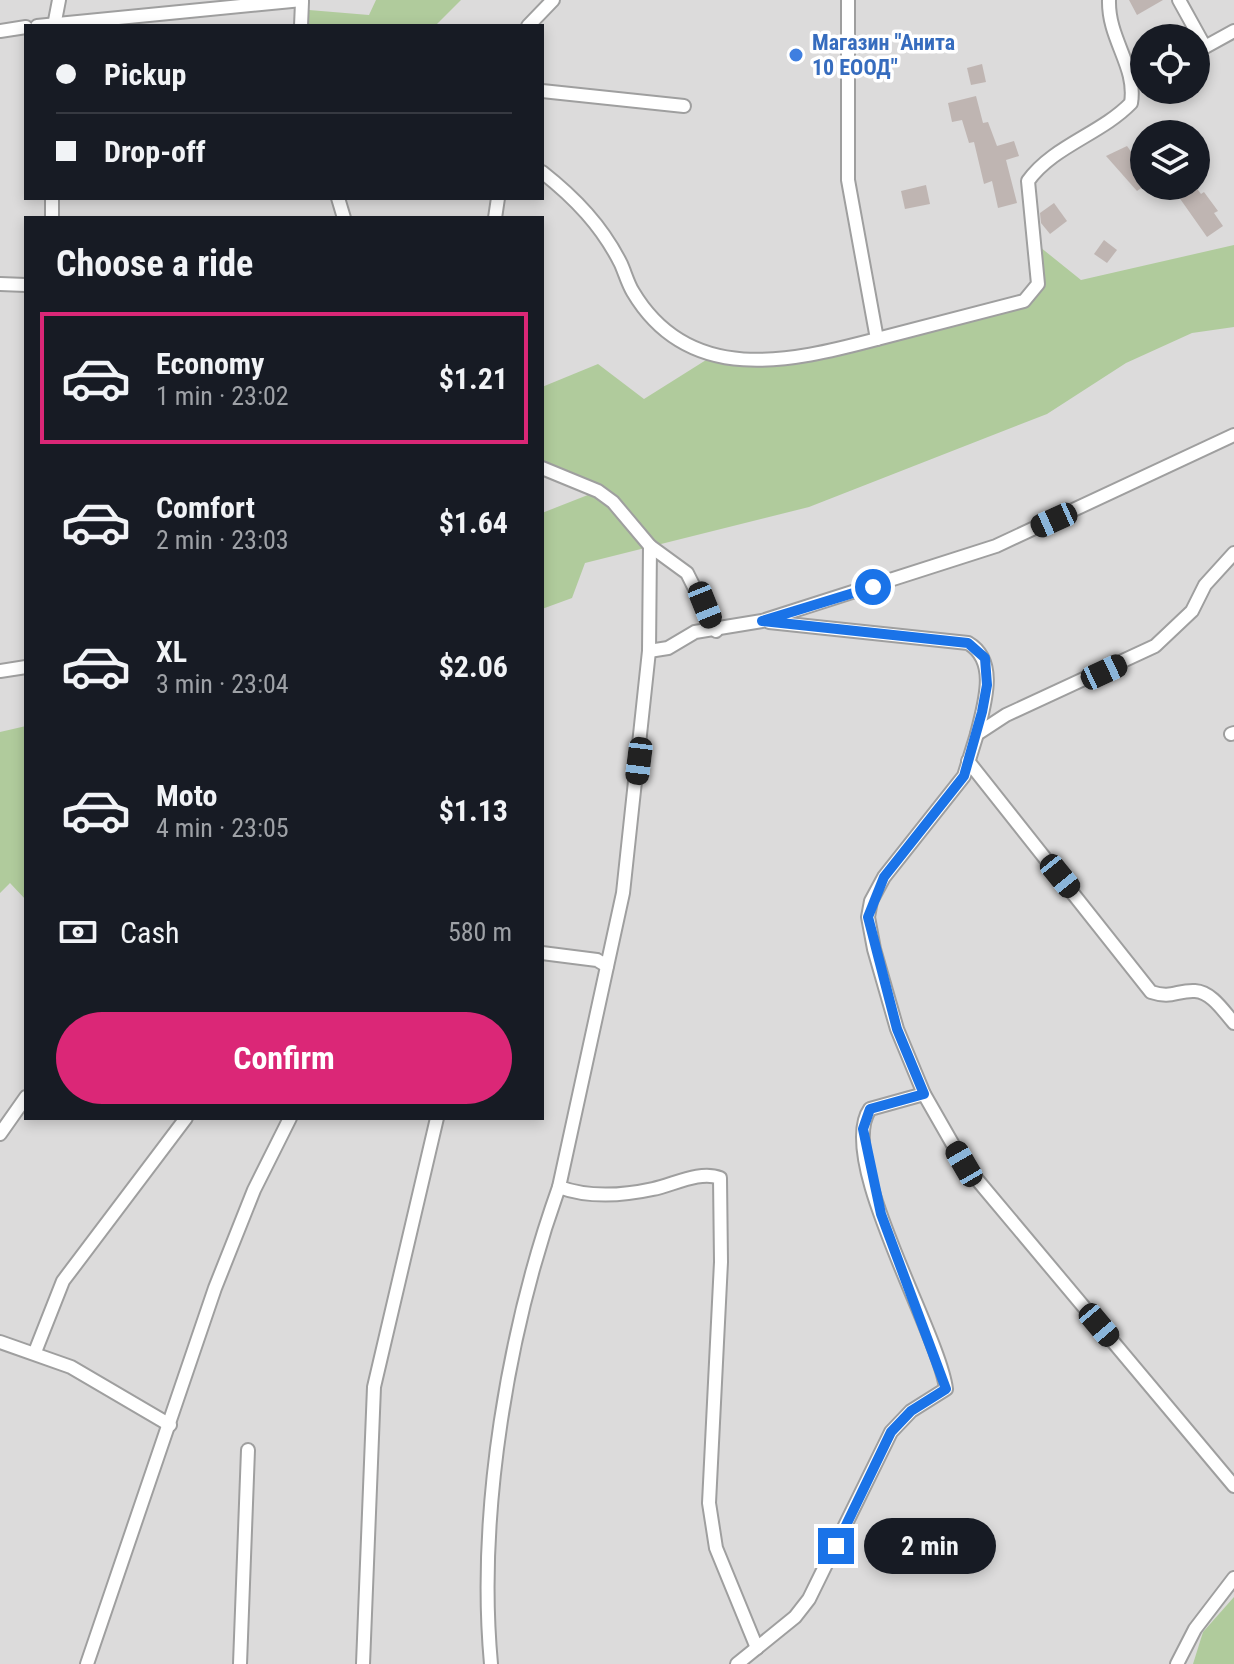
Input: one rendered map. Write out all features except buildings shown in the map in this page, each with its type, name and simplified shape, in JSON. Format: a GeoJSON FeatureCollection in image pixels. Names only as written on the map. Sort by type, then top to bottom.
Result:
{"type":"FeatureCollection","features":[{"type":"Feature","properties":{"kind":"street"},"geometry":{"type":"LineString","coordinates":[[54,24],[59,0]]}},
{"type":"Feature","properties":{"kind":"street"},"geometry":{"type":"LineString","coordinates":[[530,24],[553,0]]}},
{"type":"Feature","properties":{"kind":"street"},"geometry":{"type":"LineString","coordinates":[[848,0],[848,180],[877,339]]}},
{"type":"Feature","properties":{"kind":"street"},"geometry":{"type":"LineString","coordinates":[[544,174],[591,217],[646,309],[659,324],[697,349],[734,360],[772,361],[808,357],[1024,301],[1038,284],[1028,181],[1047,162],[1119,116],[1131,103],[1132,79],[1109,24],[1109,0]]}},
{"type":"Feature","properties":{"kind":"street"},"geometry":{"type":"LineString","coordinates":[[1179,0],[1205,47],[1234,31]]}},
{"type":"Feature","properties":{"kind":"street"},"geometry":{"type":"LineString","coordinates":[[64,24],[302,1],[301,24]]}},
{"type":"Feature","properties":{"kind":"street"},"geometry":{"type":"LineString","coordinates":[[0,31],[24,27]]}},
{"type":"Feature","properties":{"kind":"street"},"geometry":{"type":"LineString","coordinates":[[544,91],[684,106]]}},
{"type":"Feature","properties":{"kind":"street"},"geometry":{"type":"LineString","coordinates":[[0,284],[24,285]]}},
{"type":"Feature","properties":{"kind":"street"},"geometry":{"type":"LineString","coordinates":[[649,651],[668,648],[695,632],[716,631],[762,621],[996,546],[1234,435]]}},
{"type":"Feature","properties":{"kind":"street"},"geometry":{"type":"LineString","coordinates":[[544,469],[598,491],[613,502],[650,546],[687,573],[716,631]]}},
{"type":"Feature","properties":{"kind":"street"},"geometry":{"type":"LineString","coordinates":[[491,1664],[489,1567],[505,1399],[534,1257],[559,1187],[623,893],[649,651],[650,546]]}},
{"type":"Feature","properties":{"kind":"street"},"geometry":{"type":"LineString","coordinates":[[977,734],[1006,715],[1155,646],[1192,611],[1205,585],[1234,553]]}},
{"type":"Feature","properties":{"kind":"street"},"geometry":{"type":"LineString","coordinates":[[762,621],[968,643],[978,649],[986,668],[987,685],[968,761],[952,793],[884,877],[868,917],[897,1029],[924,1094],[964,1164],[1234,1486]]}},
{"type":"Feature","properties":{"kind":"street"},"geometry":{"type":"LineString","coordinates":[[0,671],[24,667]]}},
{"type":"Feature","properties":{"kind":"street"},"geometry":{"type":"LineString","coordinates":[[968,761],[1151,992],[1167,997],[1196,991],[1211,998],[1234,1023]]}},
{"type":"Feature","properties":{"kind":"street"},"geometry":{"type":"LineString","coordinates":[[544,953],[597,960],[607,966]]}},
{"type":"Feature","properties":{"kind":"street"},"geometry":{"type":"LineString","coordinates":[[737,1664],[795,1617],[809,1599],[891,1432],[911,1411],[946,1389],[938,1360],[889,1241],[863,1129],[870,1109],[924,1094]]}},
{"type":"Feature","properties":{"kind":"street"},"geometry":{"type":"LineString","coordinates":[[0,1134],[24,1100]]}},
{"type":"Feature","properties":{"kind":"street"},"geometry":{"type":"LineString","coordinates":[[35,1352],[63,1281],[184,1120]]}},
{"type":"Feature","properties":{"kind":"street"},"geometry":{"type":"LineString","coordinates":[[87,1664],[170,1425],[178,1388],[215,1288],[254,1190],[289,1120]]}},
{"type":"Feature","properties":{"kind":"street"},"geometry":{"type":"LineString","coordinates":[[363,1664],[374,1387],[437,1120]]}},
{"type":"Feature","properties":{"kind":"street"},"geometry":{"type":"LineString","coordinates":[[559,1187],[581,1195],[616,1194],[649,1190],[702,1175],[720,1178],[721,1262],[709,1503],[716,1548],[757,1648]]}},
{"type":"Feature","properties":{"kind":"street"},"geometry":{"type":"LineString","coordinates":[[0,1342],[71,1367],[170,1425]]}},
{"type":"Feature","properties":{"kind":"street"},"geometry":{"type":"LineString","coordinates":[[240,1664],[248,1450]]}},
{"type":"Feature","properties":{"kind":"street"},"geometry":{"type":"LineString","coordinates":[[1177,1664],[1203,1617],[1234,1578]]}},
{"type":"Feature","properties":{"kind":"shaded area"},"geometry":{"type":"Polygon","coordinates":[[[0,0],[1234,0],[1234,1664],[0,1664],[0,0]]]}},
{"type":"Feature","properties":{"kind":"green space"},"geometry":{"type":"Polygon","coordinates":[[[376,0],[461,0],[437,24],[305,24],[309,10],[369,15],[376,0]]]}},
{"type":"Feature","properties":{"kind":"green space"},"geometry":{"type":"Polygon","coordinates":[[[1035,243],[1081,280],[1234,245],[1234,327],[1192,333],[1126,363],[1047,414],[809,507],[585,563],[572,598],[544,608],[544,512],[598,491],[544,468],[544,386],[598,364],[644,399],[714,355],[772,361],[1032,294],[1035,243]]]}},
{"type":"Feature","properties":{"kind":"green space"},"geometry":{"type":"Polygon","coordinates":[[[24,726],[24,898],[10,883],[0,893],[0,732],[24,726]]]}},
{"type":"Feature","properties":{"kind":"green space"},"geometry":{"type":"Polygon","coordinates":[[[1234,1597],[1234,1664],[1193,1664],[1203,1632],[1234,1597]]]}},
{"type":"Feature","properties":{"kind":"place","name":"Магазин \"Анита 10 ЕООД\""},"geometry":{"type":"Point","coordinates":[796,55]}},
{"type":"Feature","properties":{"kind":"route"},"geometry":{"type":"LineString","coordinates":[[836,1546],[891,1432],[911,1411],[946,1389],[938,1360],[889,1241],[865,1150],[863,1129],[865,1116],[870,1109],[880,1103],[924,1094],[897,1029],[868,917],[871,901],[884,877],[964,776],[987,685],[985,658],[968,643],[762,621],[873,587]]}}]}
